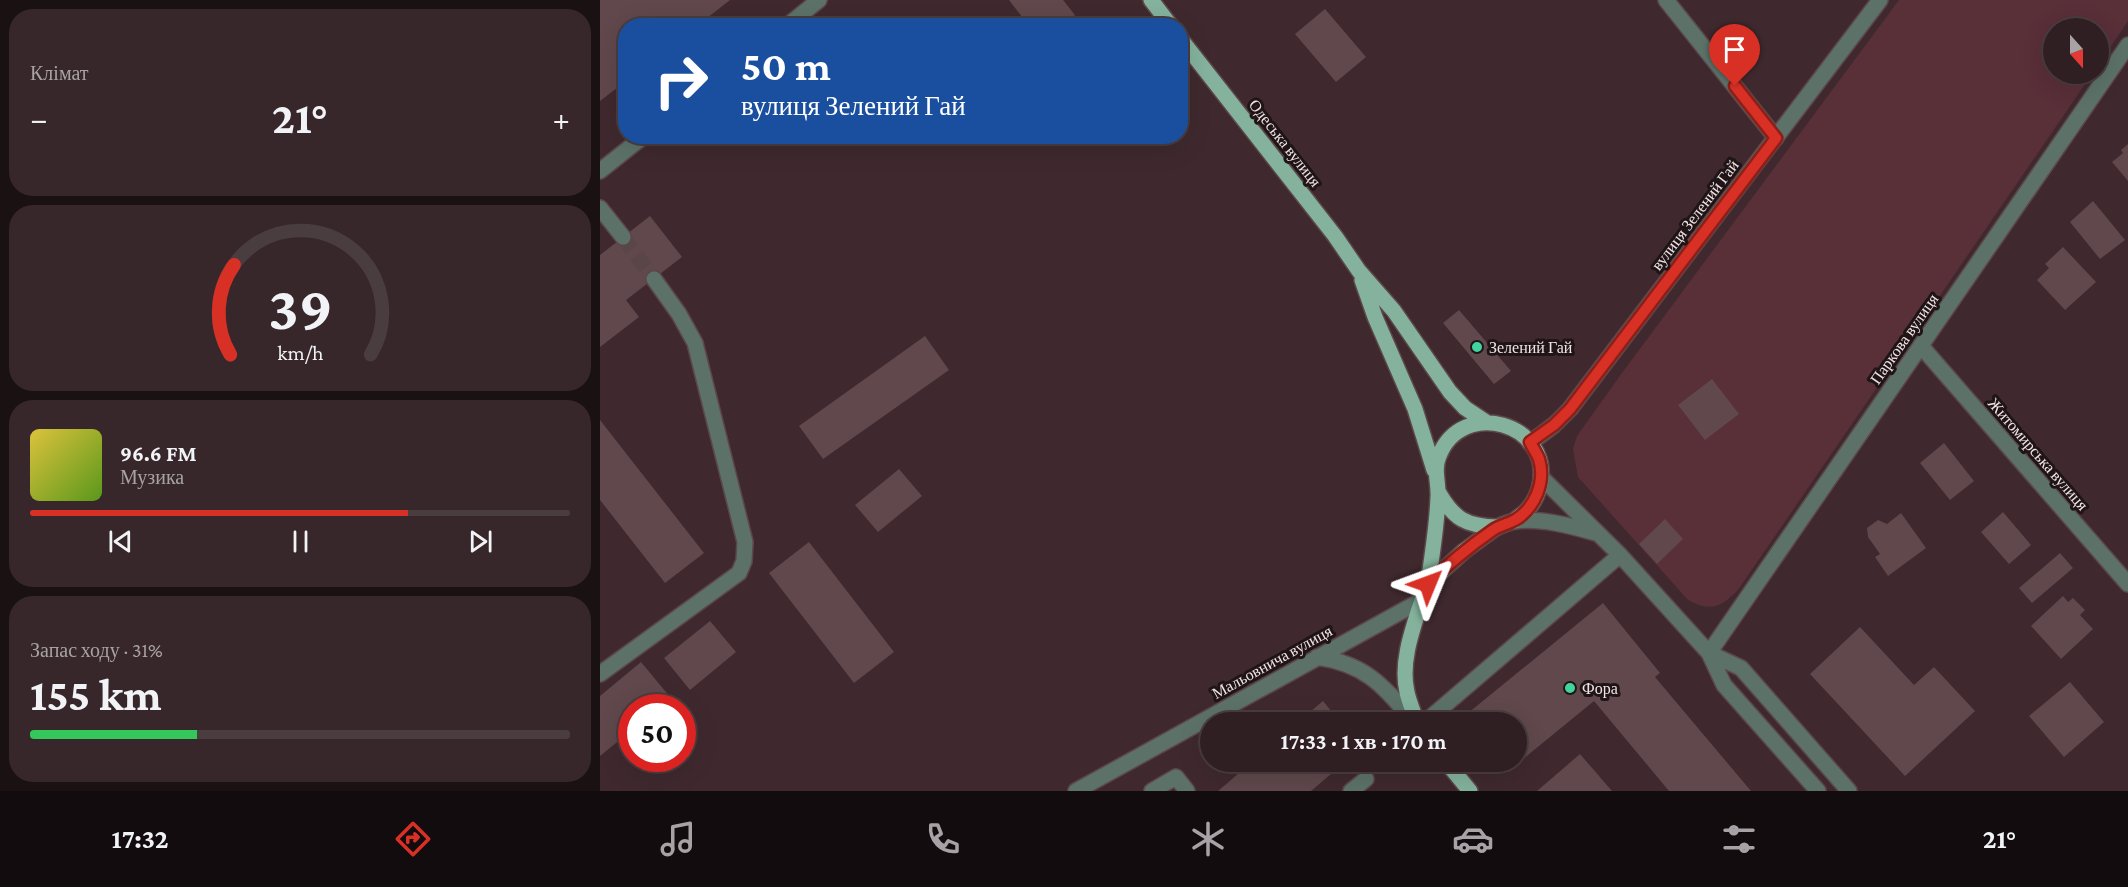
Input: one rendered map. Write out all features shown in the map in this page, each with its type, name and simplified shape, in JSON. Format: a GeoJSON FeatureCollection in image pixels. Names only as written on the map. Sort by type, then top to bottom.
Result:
{"type":"FeatureCollection","features":[{"type":"Feature","properties":{"kind":"main road"},"geometry":{"type":"LineString","coordinates":[[1151,0],[1165,18]]}},
{"type":"Feature","properties":{"kind":"main road","name":"Одеська вулиця"},"geometry":{"type":"LineString","coordinates":[[1188,48],[1335,236],[1359,271],[1394,311],[1450,392],[1465,408],[1486,422]]}},
{"type":"Feature","properties":{"kind":"main road","name":"Одеська вулиця"},"geometry":{"type":"LineString","coordinates":[[1359,271],[1375,318],[1415,409],[1435,475]]}},
{"type":"Feature","properties":{"kind":"main road"},"geometry":{"type":"LineString","coordinates":[[1497,527],[1478,527],[1461,520],[1448,509],[1439,493],[1435,475],[1438,457],[1447,441],[1468,426],[1486,422],[1504,424],[1530,442],[1539,459],[1541,477],[1537,495],[1528,509],[1514,521]]}},
{"type":"Feature","properties":{"kind":"main road"},"geometry":{"type":"LineString","coordinates":[[1428,584],[1439,493]]}},
{"type":"Feature","properties":{"kind":"main road"},"geometry":{"type":"LineString","coordinates":[[1428,584],[1464,551],[1497,527]]}},
{"type":"Feature","properties":{"kind":"main road"},"geometry":{"type":"LineString","coordinates":[[1413,712],[1407,691],[1405,671],[1411,636],[1422,600]]}},
{"type":"Feature","properties":{"kind":"main road"},"geometry":{"type":"LineString","coordinates":[[1454,772],[1470,791]]}},
{"type":"Feature","properties":{"kind":"street"},"geometry":{"type":"LineString","coordinates":[[797,18],[819,0]]}},
{"type":"Feature","properties":{"kind":"street"},"geometry":{"type":"LineString","coordinates":[[1666,0],[1776,138]]}},
{"type":"Feature","properties":{"kind":"street","name":"вулиця Зелений Гай"},"geometry":{"type":"LineString","coordinates":[[1530,442],[1554,425],[1570,409],[1880,0]]}},
{"type":"Feature","properties":{"kind":"street","name":"Паркова вулиця"},"geometry":{"type":"LineString","coordinates":[[1709,652],[2128,45]]}},
{"type":"Feature","properties":{"kind":"street"},"geometry":{"type":"LineString","coordinates":[[600,171],[634,144]]}},
{"type":"Feature","properties":{"kind":"street"},"geometry":{"type":"LineString","coordinates":[[600,208],[623,237]]}},
{"type":"Feature","properties":{"kind":"street"},"geometry":{"type":"LineString","coordinates":[[600,674],[739,573],[744,561],[745,542],[695,343],[679,314],[654,279]]}},
{"type":"Feature","properties":{"kind":"street","name":"Житомирська вулиця"},"geometry":{"type":"LineString","coordinates":[[1921,346],[2128,584]]}},
{"type":"Feature","properties":{"kind":"street"},"geometry":{"type":"LineString","coordinates":[[1541,477],[1620,555],[1709,652],[1724,685],[1818,791]]}},
{"type":"Feature","properties":{"kind":"street"},"geometry":{"type":"LineString","coordinates":[[1497,527],[1514,521],[1568,525],[1598,533]]}},
{"type":"Feature","properties":{"kind":"street"},"geometry":{"type":"LineString","coordinates":[[1438,712],[1620,555]]}},
{"type":"Feature","properties":{"kind":"street"},"geometry":{"type":"LineString","coordinates":[[1422,600],[1428,584]]}},
{"type":"Feature","properties":{"kind":"street","name":"Мальовнича вулиця"},"geometry":{"type":"LineString","coordinates":[[1076,791],[1422,600]]}},
{"type":"Feature","properties":{"kind":"street"},"geometry":{"type":"LineString","coordinates":[[1709,652],[1741,668],[1850,791]]}},
{"type":"Feature","properties":{"kind":"street"},"geometry":{"type":"LineString","coordinates":[[1317,657],[1338,660],[1357,668],[1384,687],[1406,712]]}},
{"type":"Feature","properties":{"kind":"street"},"geometry":{"type":"LineString","coordinates":[[1152,791],[1176,777],[1187,791]]}},
{"type":"Feature","properties":{"kind":"street"},"geometry":{"type":"LineString","coordinates":[[1351,791],[1366,779]]}},
{"type":"Feature","properties":{"kind":"shaded area"},"geometry":{"type":"Polygon","coordinates":[[[1899,0],[2128,0],[2128,21],[2109,49],[2109,18],[2043,18],[2043,84],[2085,84],[1738,590],[1720,604],[1709,607],[1688,600],[1578,477],[1573,449],[1577,436],[1899,0]]]}},
{"type":"Feature","properties":{"kind":"building"},"geometry":{"type":"Polygon","coordinates":[[[600,0],[730,0],[707,18],[618,18],[618,87],[600,101],[600,0]]]}},
{"type":"Feature","properties":{"kind":"building"},"geometry":{"type":"Polygon","coordinates":[[[1009,0],[1063,0],[1075,15],[1071,18],[1023,18],[1009,0]]]}},
{"type":"Feature","properties":{"kind":"building"},"geometry":{"type":"Polygon","coordinates":[[[1325,9],[1366,57],[1336,82],[1295,34],[1325,9]]]}},
{"type":"Feature","properties":{"kind":"building"},"geometry":{"type":"Polygon","coordinates":[[[2128,144],[2128,181],[2112,162],[2123,153],[2121,150],[2128,144]]]}},
{"type":"Feature","properties":{"kind":"building"},"geometry":{"type":"Polygon","coordinates":[[[2093,201],[2125,240],[2100,259],[2070,222],[2093,201]]]}},
{"type":"Feature","properties":{"kind":"building"},"geometry":{"type":"Polygon","coordinates":[[[650,216],[682,257],[626,300],[639,317],[600,347],[600,255],[650,216]]]}},
{"type":"Feature","properties":{"kind":"building"},"geometry":{"type":"Polygon","coordinates":[[[2063,247],[2096,282],[2065,310],[2037,280],[2049,268],[2045,264],[2063,247]]]}},
{"type":"Feature","properties":{"kind":"building","name":"Зелений Гай"},"geometry":{"type":"Polygon","coordinates":[[[1459,310],[1511,371],[1494,384],[1443,323],[1459,310]]]}},
{"type":"Feature","properties":{"kind":"building"},"geometry":{"type":"Polygon","coordinates":[[[925,336],[949,370],[823,459],[799,426],[925,336]]]}},
{"type":"Feature","properties":{"kind":"building"},"geometry":{"type":"Polygon","coordinates":[[[1712,379],[1739,414],[1705,440],[1678,405],[1712,379]]]}},
{"type":"Feature","properties":{"kind":"building"},"geometry":{"type":"Polygon","coordinates":[[[600,420],[704,553],[665,583],[600,500],[600,420]]]}},
{"type":"Feature","properties":{"kind":"building"},"geometry":{"type":"Polygon","coordinates":[[[1944,443],[1974,481],[1950,500],[1920,463],[1944,443]]]}},
{"type":"Feature","properties":{"kind":"building"},"geometry":{"type":"Polygon","coordinates":[[[899,469],[922,496],[878,532],[855,505],[899,469]]]}},
{"type":"Feature","properties":{"kind":"building"},"geometry":{"type":"Polygon","coordinates":[[[2003,512],[2031,545],[2009,564],[1981,532],[2003,512]]]}},
{"type":"Feature","properties":{"kind":"building"},"geometry":{"type":"Polygon","coordinates":[[[1901,513],[1926,548],[1888,576],[1875,557],[1880,554],[1868,537],[1867,528],[1878,520],[1887,524],[1901,513]]]}},
{"type":"Feature","properties":{"kind":"building"},"geometry":{"type":"Polygon","coordinates":[[[1665,519],[1683,539],[1657,564],[1639,544],[1665,519]]]}},
{"type":"Feature","properties":{"kind":"building"},"geometry":{"type":"Polygon","coordinates":[[[809,542],[894,652],[854,683],[769,573],[809,542]]]}},
{"type":"Feature","properties":{"kind":"building"},"geometry":{"type":"Polygon","coordinates":[[[2060,553],[2073,568],[2032,603],[2019,588],[2060,553]]]}},
{"type":"Feature","properties":{"kind":"building"},"geometry":{"type":"Polygon","coordinates":[[[2063,596],[2068,602],[2073,598],[2085,610],[2080,615],[2093,629],[2061,659],[2031,626],[2063,596]]]}},
{"type":"Feature","properties":{"kind":"building","name":"Фора"},"geometry":{"type":"Polygon","coordinates":[[[1603,603],[1660,673],[1655,677],[1751,791],[1669,791],[1594,701],[1527,756],[1527,712],[1469,712],[1603,603]]]}},
{"type":"Feature","properties":{"kind":"building"},"geometry":{"type":"Polygon","coordinates":[[[710,621],[736,652],[690,690],[664,658],[710,621]]]}},
{"type":"Feature","properties":{"kind":"building"},"geometry":{"type":"Polygon","coordinates":[[[1860,627],[1914,685],[1934,667],[1975,711],[1905,776],[1810,674],[1860,627]]]}},
{"type":"Feature","properties":{"kind":"building"},"geometry":{"type":"Polygon","coordinates":[[[641,662],[668,694],[618,694],[618,741],[600,756],[600,696],[641,662]]]}},
{"type":"Feature","properties":{"kind":"building"},"geometry":{"type":"Polygon","coordinates":[[[2070,682],[2104,722],[2064,757],[2029,716],[2070,682]]]}},
{"type":"Feature","properties":{"kind":"building"},"geometry":{"type":"Polygon","coordinates":[[[1323,701],[1332,712],[1310,712],[1323,701]]]}},
{"type":"Feature","properties":{"kind":"building"},"geometry":{"type":"Polygon","coordinates":[[[1580,754],[1612,791],[1537,791],[1580,754]]]}},
{"type":"Feature","properties":{"kind":"building"},"geometry":{"type":"Polygon","coordinates":[[[1240,772],[1333,772],[1311,791],[1218,791],[1240,772]]]}},
{"type":"Feature","properties":{"kind":"tunnel"},"geometry":{"type":"LineString","coordinates":[[623,237],[654,279]]}},
{"type":"Feature","properties":{"kind":"place","name":"Зелений Гай"},"geometry":{"type":"Point","coordinates":[1477,347]}},
{"type":"Feature","properties":{"kind":"place","name":"Фора"},"geometry":{"type":"Point","coordinates":[1570,688]}},
{"type":"Feature","properties":{"kind":"route"},"geometry":{"type":"LineString","coordinates":[[1428,584],[1464,551],[1497,527],[1514,521],[1528,509],[1537,495],[1541,477],[1539,459],[1530,442],[1554,425],[1570,409],[1776,138],[1735,86]]}}]}
